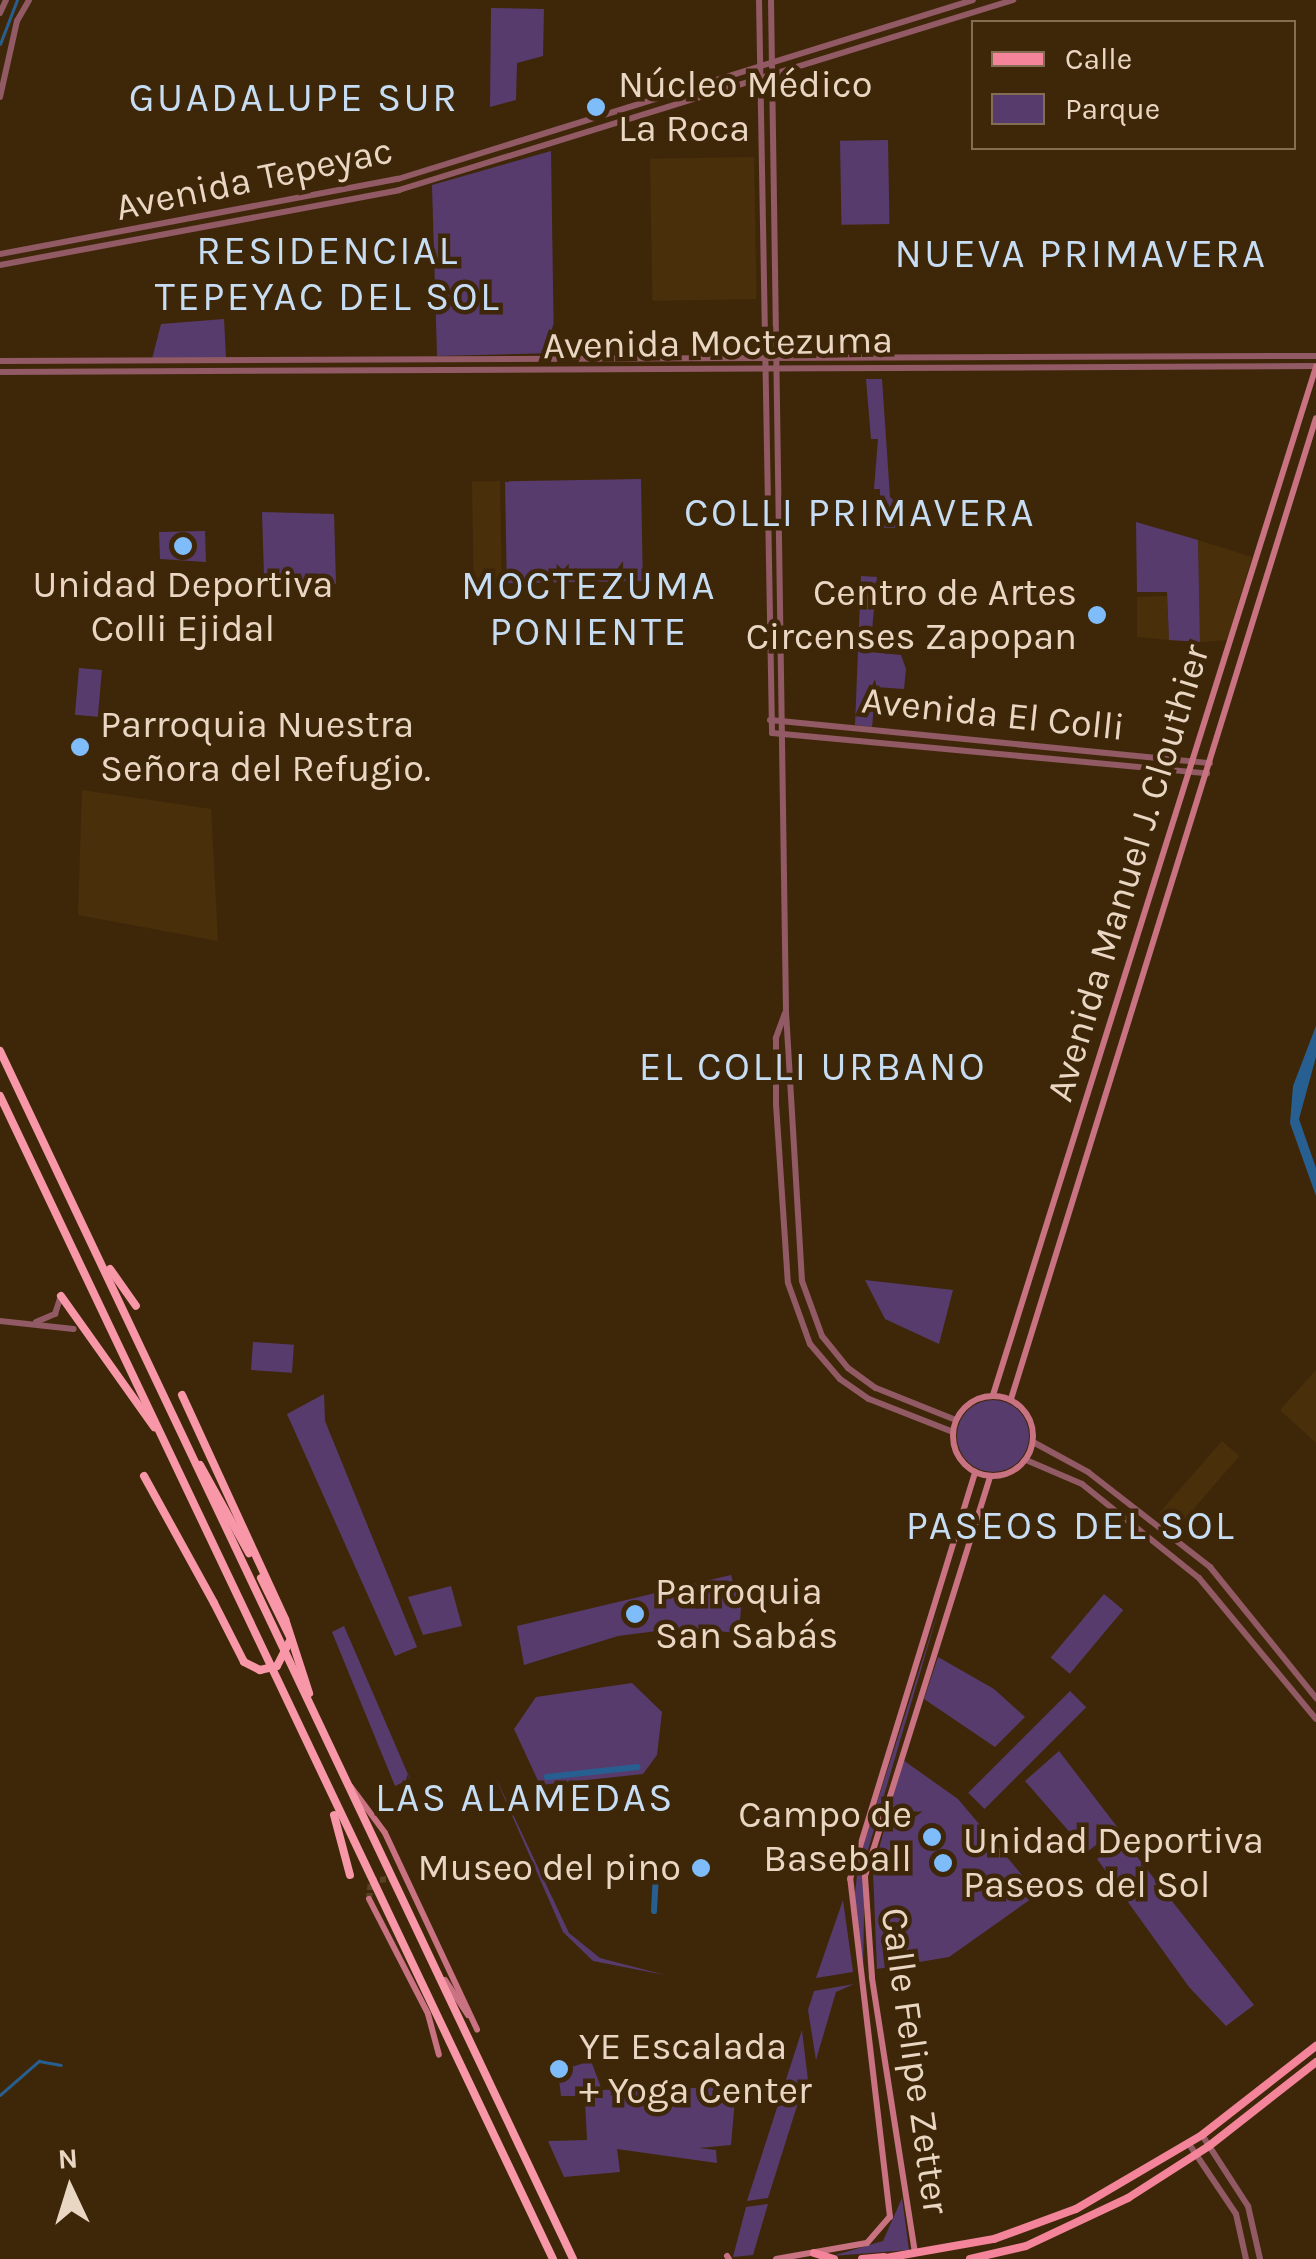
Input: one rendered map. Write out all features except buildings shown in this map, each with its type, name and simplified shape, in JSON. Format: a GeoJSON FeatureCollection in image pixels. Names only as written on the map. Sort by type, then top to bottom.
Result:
{"type":"FeatureCollection","features":[{"type":"Feature","properties":{"kind":"highway"},"geometry":{"type":"LineString","coordinates":[[0,1051],[572,2259]]}},
{"type":"Feature","properties":{"kind":"highway"},"geometry":{"type":"LineString","coordinates":[[0,1096],[553,2259]]}},
{"type":"Feature","properties":{"kind":"highway"},"geometry":{"type":"LineString","coordinates":[[99,1254],[136,1306]]}},
{"type":"Feature","properties":{"kind":"highway"},"geometry":{"type":"LineString","coordinates":[[61,1296],[168,1450]]}},
{"type":"Feature","properties":{"kind":"highway"},"geometry":{"type":"LineString","coordinates":[[182,1395],[285,1619],[312,1708]]}},
{"type":"Feature","properties":{"kind":"highway"},"geometry":{"type":"LineString","coordinates":[[203,1447],[211,1478]]}},
{"type":"Feature","properties":{"kind":"highway"},"geometry":{"type":"LineString","coordinates":[[144,1476],[244,1662],[260,1670],[277,1666],[290,1640],[211,1478],[191,1453]]}},
{"type":"Feature","properties":{"kind":"highway"},"geometry":{"type":"LineString","coordinates":[[330,1796],[350,1875]]}},
{"type":"Feature","properties":{"kind":"main road","name":"Avenida Manuel J. Clouthier"},"geometry":{"type":"LineString","coordinates":[[993,1395],[1316,367]]}},
{"type":"Feature","properties":{"kind":"main road","name":"Avenida Manuel J. Clouthier"},"geometry":{"type":"LineString","coordinates":[[1011,1399],[1316,418]]}},
{"type":"Feature","properties":{"kind":"main road"},"geometry":{"type":"LineString","coordinates":[[993,1395],[1011,1399],[1029,1416],[1033,1442],[1026,1460],[990,1476],[976,1472],[956,1451],[952,1432],[956,1420],[971,1402],[993,1395]]}},
{"type":"Feature","properties":{"kind":"main road","name":"Calle Felipe Zetter"},"geometry":{"type":"LineString","coordinates":[[776,2259],[872,2241],[890,2217],[850,1879],[976,1472]]}},
{"type":"Feature","properties":{"kind":"main road","name":"Calle Felipe Zetter"},"geometry":{"type":"LineString","coordinates":[[915,2253],[871,1971],[865,1876],[990,1476]]}},
{"type":"Feature","properties":{"kind":"main road"},"geometry":{"type":"LineString","coordinates":[[343,1776],[385,1833],[477,2029],[447,1985],[398,1882]]}},
{"type":"Feature","properties":{"kind":"main road"},"geometry":{"type":"LineString","coordinates":[[369,1899],[428,2014],[439,2056]]}},
{"type":"Feature","properties":{"kind":"main road"},"geometry":{"type":"LineString","coordinates":[[862,2259],[915,2253],[1023,2231],[1076,2208],[1202,2136],[1316,2046]]}},
{"type":"Feature","properties":{"kind":"main road"},"geometry":{"type":"LineString","coordinates":[[970,2259],[1026,2246],[1079,2224],[1197,2155],[1316,2062]]}},
{"type":"Feature","properties":{"kind":"main road"},"geometry":{"type":"LineString","coordinates":[[814,2252],[834,2259]]}},
{"type":"Feature","properties":{"kind":"main road"},"geometry":{"type":"LineString","coordinates":[[880,2259],[893,2256]]}},
{"type":"Feature","properties":{"kind":"street"},"geometry":{"type":"LineString","coordinates":[[0,13],[6,0]]}},
{"type":"Feature","properties":{"kind":"street"},"geometry":{"type":"LineString","coordinates":[[0,97],[18,21],[30,0]]}},
{"type":"Feature","properties":{"kind":"street"},"geometry":{"type":"LineString","coordinates":[[760,0],[770,720]]}},
{"type":"Feature","properties":{"kind":"street"},"geometry":{"type":"LineString","coordinates":[[771,0],[786,1012],[776,1104],[788,1283],[810,1344],[840,1380],[869,1399],[952,1432]]}},
{"type":"Feature","properties":{"kind":"street","name":"Avenida Tepeyac"},"geometry":{"type":"LineString","coordinates":[[0,254],[72,244],[398,179],[772,66],[973,0]]}},
{"type":"Feature","properties":{"kind":"street","name":"Avenida Tepeyac"},"geometry":{"type":"LineString","coordinates":[[0,265],[399,190],[760,82],[1013,0]]}},
{"type":"Feature","properties":{"kind":"street"},"geometry":{"type":"LineString","coordinates":[[964,3],[968,14]]}},
{"type":"Feature","properties":{"kind":"street"},"geometry":{"type":"LineString","coordinates":[[867,34],[868,46]]}},
{"type":"Feature","properties":{"kind":"street"},"geometry":{"type":"LineString","coordinates":[[72,244],[73,254]]}},
{"type":"Feature","properties":{"kind":"street","name":"Avenida Moctezuma"},"geometry":{"type":"LineString","coordinates":[[0,361],[1316,356]]}},
{"type":"Feature","properties":{"kind":"street","name":"Avenida Moctezuma"},"geometry":{"type":"LineString","coordinates":[[0,372],[1316,367]]}},
{"type":"Feature","properties":{"kind":"street","name":"Avenida El Colli"},"geometry":{"type":"LineString","coordinates":[[1207,774],[781,737],[772,733],[770,720],[1210,763]]}},
{"type":"Feature","properties":{"kind":"street"},"geometry":{"type":"LineString","coordinates":[[784,1022],[802,1281],[822,1336],[876,1388],[956,1420]]}},
{"type":"Feature","properties":{"kind":"street"},"geometry":{"type":"LineString","coordinates":[[25,1323],[55,1314],[61,1296]]}},
{"type":"Feature","properties":{"kind":"street"},"geometry":{"type":"LineString","coordinates":[[0,1320],[74,1330]]}},
{"type":"Feature","properties":{"kind":"street"},"geometry":{"type":"LineString","coordinates":[[1033,1442],[1156,1521],[1210,1567],[1316,1698]]}},
{"type":"Feature","properties":{"kind":"street"},"geometry":{"type":"LineString","coordinates":[[1026,1460],[1082,1484],[1148,1532],[1199,1578],[1316,1719]]}},
{"type":"Feature","properties":{"kind":"street"},"geometry":{"type":"LineString","coordinates":[[1148,1532],[1156,1521]]}},
{"type":"Feature","properties":{"kind":"street"},"geometry":{"type":"LineString","coordinates":[[1202,2136],[1248,2206],[1260,2259]]}},
{"type":"Feature","properties":{"kind":"street"},"geometry":{"type":"LineString","coordinates":[[1189,2144],[1236,2214],[1246,2259]]}},
{"type":"Feature","properties":{"kind":"shaded area"},"geometry":{"type":"Polygon","coordinates":[[[754,157],[756,299],[652,301],[650,159],[754,157]]]}},
{"type":"Feature","properties":{"kind":"shaded area"},"geometry":{"type":"Polygon","coordinates":[[[472,481],[500,481],[502,585],[474,585],[472,481]]]}},
{"type":"Feature","properties":{"kind":"shaded area"},"geometry":{"type":"Polygon","coordinates":[[[1198,540],[1252,557],[1227,640],[1200,642],[1198,540]]]}},
{"type":"Feature","properties":{"kind":"shaded area"},"geometry":{"type":"Polygon","coordinates":[[[1167,596],[1169,640],[1137,637],[1137,597],[1167,596]]]}},
{"type":"Feature","properties":{"kind":"shaded area"},"geometry":{"type":"Polygon","coordinates":[[[82,790],[211,809],[218,941],[78,915],[82,790]]]}},
{"type":"Feature","properties":{"kind":"shaded area"},"geometry":{"type":"Polygon","coordinates":[[[1316,1370],[1316,1443],[1280,1410],[1316,1370]]]}},
{"type":"Feature","properties":{"kind":"shaded area"},"geometry":{"type":"Polygon","coordinates":[[[1222,1441],[1239,1456],[1176,1529],[1159,1513],[1222,1441]]]}},
{"type":"Feature","properties":{"kind":"green space"},"geometry":{"type":"Polygon","coordinates":[[[491,8],[544,9],[543,56],[517,63],[516,100],[490,107],[491,8]]]}},
{"type":"Feature","properties":{"kind":"green space"},"geometry":{"type":"Polygon","coordinates":[[[888,140],[889,224],[841,225],[840,141],[888,140]]]}},
{"type":"Feature","properties":{"kind":"green space"},"geometry":{"type":"Polygon","coordinates":[[[551,151],[554,353],[437,356],[432,185],[551,151]]]}},
{"type":"Feature","properties":{"kind":"green space"},"geometry":{"type":"Polygon","coordinates":[[[224,319],[226,358],[152,359],[161,324],[224,319]]]}},
{"type":"Feature","properties":{"kind":"green space"},"geometry":{"type":"Polygon","coordinates":[[[866,379],[882,379],[890,497],[903,509],[903,528],[880,528],[880,489],[874,489],[878,439],[871,439],[866,379]]]}},
{"type":"Feature","properties":{"kind":"green space"},"geometry":{"type":"Polygon","coordinates":[[[641,479],[643,581],[507,583],[505,481],[641,479]]]}},
{"type":"Feature","properties":{"kind":"green space"},"geometry":{"type":"Polygon","coordinates":[[[262,512],[334,514],[336,584],[264,575],[262,512]]]}},
{"type":"Feature","properties":{"kind":"green space"},"geometry":{"type":"Polygon","coordinates":[[[1136,522],[1198,540],[1200,642],[1169,640],[1167,592],[1137,592],[1136,522]]]}},
{"type":"Feature","properties":{"kind":"green space","name":"Unidad Deportiva Colli Ejidal"},"geometry":{"type":"Polygon","coordinates":[[[205,531],[206,562],[160,559],[159,532],[205,531]]]}},
{"type":"Feature","properties":{"kind":"green space"},"geometry":{"type":"Polygon","coordinates":[[[861,576],[877,577],[870,652],[901,655],[906,669],[904,689],[876,687],[872,727],[855,725],[861,576]]]}},
{"type":"Feature","properties":{"kind":"green space"},"geometry":{"type":"Polygon","coordinates":[[[79,668],[102,670],[98,717],[75,715],[79,668]]]}},
{"type":"Feature","properties":{"kind":"green space"},"geometry":{"type":"Polygon","coordinates":[[[865,1280],[953,1290],[939,1344],[885,1319],[865,1280]]]}},
{"type":"Feature","properties":{"kind":"green space"},"geometry":{"type":"Polygon","coordinates":[[[253,1342],[294,1345],[292,1373],[251,1370],[253,1342]]]}},
{"type":"Feature","properties":{"kind":"green space"},"geometry":{"type":"Polygon","coordinates":[[[324,1394],[325,1421],[417,1647],[395,1656],[287,1414],[324,1394]]]}},
{"type":"Feature","properties":{"kind":"green space"},"geometry":{"type":"Polygon","coordinates":[[[993,1400],[1018,1411],[1029,1436],[1018,1461],[993,1472],[968,1461],[957,1436],[968,1411],[993,1400]]]}},
{"type":"Feature","properties":{"kind":"green space"},"geometry":{"type":"Polygon","coordinates":[[[731,1575],[741,1608],[739,1633],[680,1628],[618,1636],[524,1665],[517,1626],[731,1575]]]}},
{"type":"Feature","properties":{"kind":"green space"},"geometry":{"type":"Polygon","coordinates":[[[451,1586],[462,1626],[423,1635],[408,1597],[451,1586]]]}},
{"type":"Feature","properties":{"kind":"green space"},"geometry":{"type":"Polygon","coordinates":[[[1104,1594],[1123,1610],[1070,1674],[1051,1658],[1104,1594]]]}},
{"type":"Feature","properties":{"kind":"green space"},"geometry":{"type":"Polygon","coordinates":[[[940,1605],[865,1860],[863,1971],[854,1901],[859,1859],[940,1605]]]}},
{"type":"Feature","properties":{"kind":"green space"},"geometry":{"type":"Polygon","coordinates":[[[344,1626],[410,1779],[395,1786],[332,1632],[344,1626]]]}},
{"type":"Feature","properties":{"kind":"green space"},"geometry":{"type":"Polygon","coordinates":[[[938,1657],[994,1689],[1025,1717],[995,1747],[924,1699],[938,1657]]]}},
{"type":"Feature","properties":{"kind":"green space"},"geometry":{"type":"Polygon","coordinates":[[[632,1683],[662,1712],[657,1755],[643,1774],[540,1785],[514,1729],[536,1697],[632,1683]]]}},
{"type":"Feature","properties":{"kind":"green space"},"geometry":{"type":"Polygon","coordinates":[[[1070,1691],[1086,1707],[984,1809],[968,1793],[1070,1691]]]}},
{"type":"Feature","properties":{"kind":"green space"},"geometry":{"type":"Polygon","coordinates":[[[1059,1751],[1118,1828],[1087,1852],[1025,1781],[1059,1751]]]}},
{"type":"Feature","properties":{"kind":"green space","name":"Unidad Deportiva Paseos del Sol"},"geometry":{"type":"Polygon","coordinates":[[[903,1760],[958,1799],[1038,1894],[949,1957],[877,1969],[873,1871],[903,1760]]]}},
{"type":"Feature","properties":{"kind":"green space"},"geometry":{"type":"Polygon","coordinates":[[[493,1772],[569,1933],[600,1958],[665,1975],[593,1961],[563,1932],[493,1772]]]}},
{"type":"Feature","properties":{"kind":"green space"},"geometry":{"type":"Polygon","coordinates":[[[1123,1839],[1254,2005],[1226,2026],[1189,1987],[1097,1859],[1123,1839]]]}},
{"type":"Feature","properties":{"kind":"green space"},"geometry":{"type":"Polygon","coordinates":[[[843,1900],[853,1972],[816,1978],[843,1900]]]}},
{"type":"Feature","properties":{"kind":"green space"},"geometry":{"type":"Polygon","coordinates":[[[854,1984],[836,1992],[816,2060],[808,2010],[814,1991],[854,1984]]]}},
{"type":"Feature","properties":{"kind":"green space"},"geometry":{"type":"Polygon","coordinates":[[[802,2030],[809,2089],[802,2090],[768,2198],[747,2201],[802,2030]]]}},
{"type":"Feature","properties":{"kind":"green space"},"geometry":{"type":"Polygon","coordinates":[[[591,2061],[602,2090],[736,2087],[731,2145],[699,2148],[716,2150],[717,2163],[617,2149],[620,2172],[564,2177],[548,2141],[587,2140],[585,2101],[591,2096],[561,2096],[558,2071],[591,2061]]]}},
{"type":"Feature","properties":{"kind":"green space"},"geometry":{"type":"Polygon","coordinates":[[[902,2198],[909,2250],[832,2256],[883,2241],[902,2198]]]}},
{"type":"Feature","properties":{"kind":"green space"},"geometry":{"type":"Polygon","coordinates":[[[768,2204],[753,2255],[733,2257],[746,2207],[768,2204]]]}},
{"type":"Feature","properties":{"kind":"water"},"geometry":{"type":"Polygon","coordinates":[[[1316,1026],[1316,1057],[1299,1119],[1316,1168],[1316,1196],[1290,1123],[1293,1086],[1316,1026]]]}},
{"type":"Feature","properties":{"kind":"waterway"},"geometry":{"type":"LineString","coordinates":[[0,44],[17,0]]}},
{"type":"Feature","properties":{"kind":"waterway"},"geometry":{"type":"LineString","coordinates":[[547,1777],[637,1767]]}},
{"type":"Feature","properties":{"kind":"waterway"},"geometry":{"type":"LineString","coordinates":[[654,1911],[656,1878]]}},
{"type":"Feature","properties":{"kind":"waterway"},"geometry":{"type":"LineString","coordinates":[[0,2095],[39,2061],[61,2065]]}},
{"type":"Feature","properties":{"kind":"tunnel"},"geometry":{"type":"LineString","coordinates":[[369,1899],[371,1881],[394,1878]]}},
{"type":"Feature","properties":{"kind":"place","name":"Núcleo Médico La Roca"},"geometry":{"type":"Point","coordinates":[596,107]}},
{"type":"Feature","properties":{"kind":"place","name":"Unidad Deportiva Colli Ejidal"},"geometry":{"type":"Point","coordinates":[183,546]}},
{"type":"Feature","properties":{"kind":"place","name":"Centro de Artes Circenses Zapopan"},"geometry":{"type":"Point","coordinates":[1097,615]}},
{"type":"Feature","properties":{"kind":"place","name":"Parroquia Nuestra Señora del Refugio."},"geometry":{"type":"Point","coordinates":[80,747]}},
{"type":"Feature","properties":{"kind":"place","name":"Parroquia San Sabás"},"geometry":{"type":"Point","coordinates":[635,1614]}},
{"type":"Feature","properties":{"kind":"place","name":"Campo de Baseball"},"geometry":{"type":"Point","coordinates":[932,1837]}},
{"type":"Feature","properties":{"kind":"place","name":"Unidad Deportiva Paseos del Sol"},"geometry":{"type":"Point","coordinates":[943,1863]}},
{"type":"Feature","properties":{"kind":"place","name":"Museo del pino"},"geometry":{"type":"Point","coordinates":[701,1868]}},
{"type":"Feature","properties":{"kind":"place","name":"YE Escalada + Yoga Center"},"geometry":{"type":"Point","coordinates":[559,2069]}},
{"type":"Feature","properties":{"kind":"district","name":"GUADALUPE SUR"},"geometry":{"type":"Point","coordinates":[294,98]}},
{"type":"Feature","properties":{"kind":"district","name":"NUEVA PRIMAVERA"},"geometry":{"type":"Point","coordinates":[1081,254]}},
{"type":"Feature","properties":{"kind":"district","name":"RESIDENCIAL TEPEYAC DEL SOL"},"geometry":{"type":"Point","coordinates":[328,274]}},
{"type":"Feature","properties":{"kind":"district","name":"COLLI PRIMAVERA"},"geometry":{"type":"Point","coordinates":[860,513]}},
{"type":"Feature","properties":{"kind":"district","name":"MOCTEZUMA PONIENTE"},"geometry":{"type":"Point","coordinates":[589,609]}},
{"type":"Feature","properties":{"kind":"district","name":"EL COLLI URBANO"},"geometry":{"type":"Point","coordinates":[813,1067]}},
{"type":"Feature","properties":{"kind":"district","name":"PASEOS DEL SOL"},"geometry":{"type":"Point","coordinates":[1071,1526]}},
{"type":"Feature","properties":{"kind":"district","name":"LAS ALAMEDAS"},"geometry":{"type":"Point","coordinates":[525,1798]}}]}
